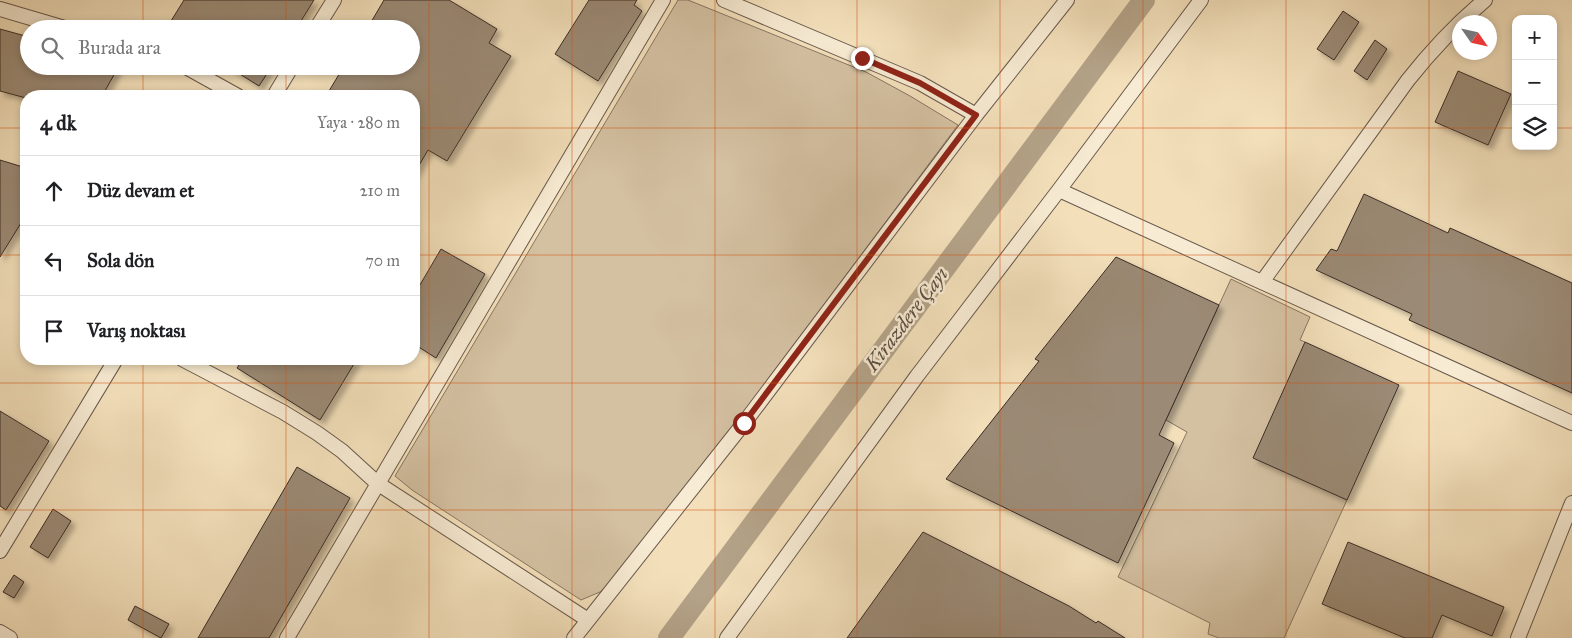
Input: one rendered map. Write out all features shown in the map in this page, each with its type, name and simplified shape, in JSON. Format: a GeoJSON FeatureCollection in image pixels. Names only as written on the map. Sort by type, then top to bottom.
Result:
{"type":"FeatureCollection","features":[{"type":"Feature","properties":{"kind":"street"},"geometry":{"type":"LineString","coordinates":[[322,20],[334,0]]}},
{"type":"Feature","properties":{"kind":"street"},"geometry":{"type":"LineString","coordinates":[[287,638],[663,0]]}},
{"type":"Feature","properties":{"kind":"street"},"geometry":{"type":"LineString","coordinates":[[724,0],[920,83],[976,115]]}},
{"type":"Feature","properties":{"kind":"street"},"geometry":{"type":"LineString","coordinates":[[574,638],[744,423],[976,115],[1066,0]]}},
{"type":"Feature","properties":{"kind":"street"},"geometry":{"type":"LineString","coordinates":[[727,638],[917,376],[1201,0]]}},
{"type":"Feature","properties":{"kind":"street"},"geometry":{"type":"LineString","coordinates":[[1262,282],[1430,52],[1485,0]]}},
{"type":"Feature","properties":{"kind":"street"},"geometry":{"type":"LineString","coordinates":[[0,9],[37,20]]}},
{"type":"Feature","properties":{"kind":"street"},"geometry":{"type":"LineString","coordinates":[[200,75],[227,90]]}},
{"type":"Feature","properties":{"kind":"street"},"geometry":{"type":"LineString","coordinates":[[278,90],[287,75]]}},
{"type":"Feature","properties":{"kind":"street"},"geometry":{"type":"LineString","coordinates":[[1059,190],[1572,423]]}},
{"type":"Feature","properties":{"kind":"street"},"geometry":{"type":"LineString","coordinates":[[0,551],[112,365]]}},
{"type":"Feature","properties":{"kind":"street"},"geometry":{"type":"LineString","coordinates":[[193,365],[283,412],[317,433],[377,483],[588,620]]}},
{"type":"Feature","properties":{"kind":"street"},"geometry":{"type":"LineString","coordinates":[[1518,638],[1572,503]]}},
{"type":"Feature","properties":{"kind":"street"},"geometry":{"type":"LineString","coordinates":[[0,632],[10,638]]}},
{"type":"Feature","properties":{"kind":"shaded area"},"geometry":{"type":"Polygon","coordinates":[[[678,0],[688,0],[866,72],[958,125],[729,432],[620,572],[600,592],[581,600],[412,490],[395,476],[678,0]]]}},
{"type":"Feature","properties":{"kind":"shaded area"},"geometry":{"type":"Polygon","coordinates":[[[1231,279],[1310,317],[1300,340],[1305,342],[1347,500],[1284,638],[1219,638],[1208,634],[1210,623],[1118,577],[1187,432],[1166,420],[1231,279]]]}},
{"type":"Feature","properties":{"kind":"building"},"geometry":{"type":"Polygon","coordinates":[[[184,0],[314,0],[302,20],[172,20],[184,0]]]}},
{"type":"Feature","properties":{"kind":"building"},"geometry":{"type":"Polygon","coordinates":[[[384,0],[449,0],[497,29],[489,43],[511,56],[447,161],[428,150],[420,164],[420,90],[330,90],[339,75],[420,75],[420,20],[372,20],[384,0]]]}},
{"type":"Feature","properties":{"kind":"building"},"geometry":{"type":"Polygon","coordinates":[[[589,0],[637,0],[634,5],[642,11],[598,81],[555,54],[589,0]]]}},
{"type":"Feature","properties":{"kind":"building"},"geometry":{"type":"Polygon","coordinates":[[[1343,11],[1359,22],[1334,60],[1317,49],[1343,11]]]}},
{"type":"Feature","properties":{"kind":"building"},"geometry":{"type":"Polygon","coordinates":[[[0,29],[20,35],[20,75],[114,75],[105,90],[20,90],[20,96],[0,91],[0,29]]]}},
{"type":"Feature","properties":{"kind":"building"},"geometry":{"type":"Polygon","coordinates":[[[1375,40],[1387,49],[1367,80],[1354,71],[1375,40]]]}},
{"type":"Feature","properties":{"kind":"building"},"geometry":{"type":"Polygon","coordinates":[[[1458,71],[1511,94],[1488,145],[1435,122],[1458,71]]]}},
{"type":"Feature","properties":{"kind":"building"},"geometry":{"type":"Polygon","coordinates":[[[241,75],[266,75],[259,86],[241,75]]]}},
{"type":"Feature","properties":{"kind":"building"},"geometry":{"type":"Polygon","coordinates":[[[0,160],[20,166],[20,225],[0,257],[0,160]]]}},
{"type":"Feature","properties":{"kind":"building"},"geometry":{"type":"Polygon","coordinates":[[[1364,194],[1448,233],[1450,228],[1572,283],[1572,393],[1409,320],[1412,314],[1316,270],[1331,249],[1337,251],[1364,194]]]}},
{"type":"Feature","properties":{"kind":"building"},"geometry":{"type":"Polygon","coordinates":[[[441,249],[485,274],[436,358],[420,348],[420,285],[441,249]]]}},
{"type":"Feature","properties":{"kind":"building"},"geometry":{"type":"Polygon","coordinates":[[[1116,257],[1219,305],[1159,435],[1174,443],[1118,563],[946,479],[1039,361],[1035,359],[1116,257]]]}},
{"type":"Feature","properties":{"kind":"building"},"geometry":{"type":"Polygon","coordinates":[[[1305,342],[1399,385],[1347,500],[1253,458],[1305,342]]]}},
{"type":"Feature","properties":{"kind":"building"},"geometry":{"type":"Polygon","coordinates":[[[239,365],[353,365],[320,420],[237,368],[239,365]]]}},
{"type":"Feature","properties":{"kind":"building"},"geometry":{"type":"Polygon","coordinates":[[[0,411],[49,441],[6,510],[0,506],[0,411]]]}},
{"type":"Feature","properties":{"kind":"building"},"geometry":{"type":"Polygon","coordinates":[[[297,467],[350,498],[269,638],[198,638],[297,467]]]}},
{"type":"Feature","properties":{"kind":"building"},"geometry":{"type":"Polygon","coordinates":[[[53,509],[71,521],[48,558],[30,547],[53,509]]]}},
{"type":"Feature","properties":{"kind":"building"},"geometry":{"type":"Polygon","coordinates":[[[923,532],[1069,606],[1096,623],[1098,621],[1125,638],[847,638],[923,532]]]}},
{"type":"Feature","properties":{"kind":"building"},"geometry":{"type":"Polygon","coordinates":[[[1348,542],[1504,607],[1492,636],[1442,615],[1432,638],[1405,638],[1322,604],[1348,542]]]}},
{"type":"Feature","properties":{"kind":"building"},"geometry":{"type":"Polygon","coordinates":[[[14,575],[24,582],[14,598],[3,592],[14,575]]]}},
{"type":"Feature","properties":{"kind":"building"},"geometry":{"type":"Polygon","coordinates":[[[135,606],[169,624],[161,638],[128,620],[135,606]]]}},
{"type":"Feature","properties":{"kind":"waterway","name":"Kirazdere Çayı"},"geometry":{"type":"LineString","coordinates":[[669,638],[1144,0]]}},
{"type":"Feature","properties":{"kind":"route"},"geometry":{"type":"LineString","coordinates":[[744,423],[976,115],[920,83],[862,58]]}}]}
